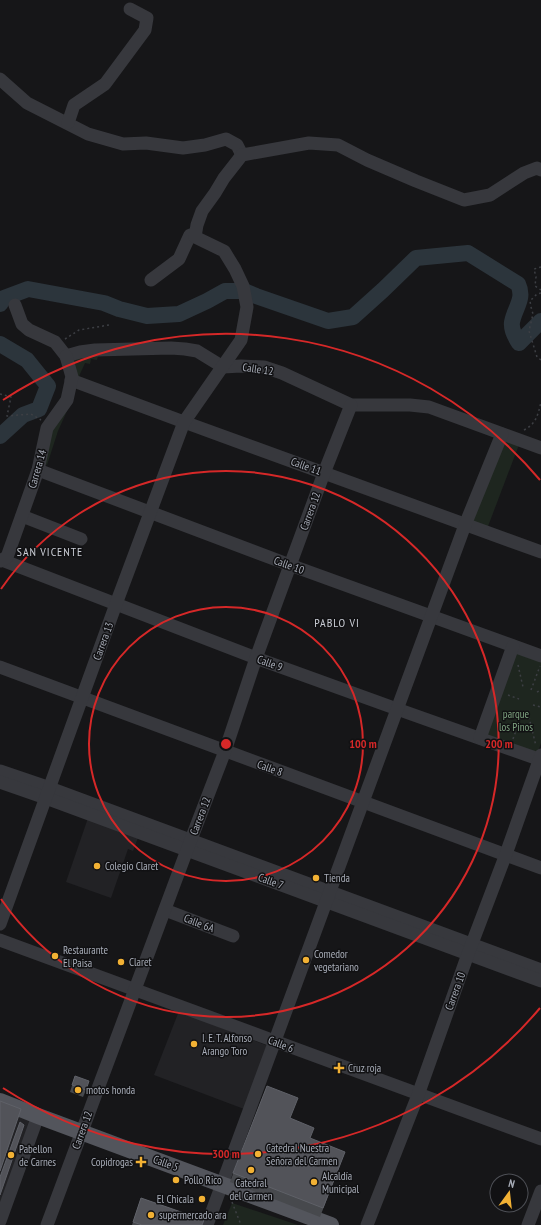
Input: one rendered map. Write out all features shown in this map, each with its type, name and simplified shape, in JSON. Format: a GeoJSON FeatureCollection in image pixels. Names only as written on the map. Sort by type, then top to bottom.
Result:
{"type":"FeatureCollection","features":[{"type":"Feature","properties":{"kind":"main road","name":"Calle 5"},"geometry":{"type":"LineString","coordinates":[[0,1101],[331,1225]]}},
{"type":"Feature","properties":{"kind":"street"},"geometry":{"type":"LineString","coordinates":[[68,123],[74,105],[105,84],[145,30],[147,18],[130,9]]}},
{"type":"Feature","properties":{"kind":"street"},"geometry":{"type":"LineString","coordinates":[[0,80],[27,103],[88,134],[123,144],[146,143],[183,148],[205,145],[226,139],[238,145],[242,155]]}},
{"type":"Feature","properties":{"kind":"street"},"geometry":{"type":"LineString","coordinates":[[151,280],[179,259],[190,235],[195,234],[202,211],[224,178],[242,155],[309,143],[338,145],[367,160],[464,200],[490,195],[524,173],[537,168],[541,170]]}},
{"type":"Feature","properties":{"kind":"street","name":"Carrera 13"},"geometry":{"type":"LineString","coordinates":[[0,924],[116,604],[184,422],[241,340],[247,307],[244,290],[224,251],[195,237],[195,234]]}},
{"type":"Feature","properties":{"kind":"street"},"geometry":{"type":"LineString","coordinates":[[15,305],[22,324],[29,330],[57,344],[66,356],[71,378]]}},
{"type":"Feature","properties":{"kind":"street"},"geometry":{"type":"LineString","coordinates":[[66,356],[95,350],[178,348],[197,351],[223,367]]}},
{"type":"Feature","properties":{"kind":"street","name":"Calle 12"},"geometry":{"type":"LineString","coordinates":[[223,367],[264,367],[282,373],[351,406],[410,405],[429,407],[541,448]]}},
{"type":"Feature","properties":{"kind":"street","name":"Calle 11"},"geometry":{"type":"LineString","coordinates":[[71,378],[184,422],[541,552]]}},
{"type":"Feature","properties":{"kind":"street","name":"Carrera 14"},"geometry":{"type":"LineString","coordinates":[[1,561],[7,557],[22,516],[38,470],[47,429],[67,400],[71,378]]}},
{"type":"Feature","properties":{"kind":"street","name":"Carrera 12"},"geometry":{"type":"LineString","coordinates":[[47,1225],[225,751],[256,658],[324,473],[351,406]]}},
{"type":"Feature","properties":{"kind":"street"},"geometry":{"type":"LineString","coordinates":[[208,1225],[431,616],[465,525],[502,434]]}},
{"type":"Feature","properties":{"kind":"street","name":"Calle 10"},"geometry":{"type":"LineString","coordinates":[[38,470],[150,514],[541,656]]}},
{"type":"Feature","properties":{"kind":"street"},"geometry":{"type":"LineString","coordinates":[[22,516],[81,539]]}},
{"type":"Feature","properties":{"kind":"street","name":"Calle 9"},"geometry":{"type":"LineString","coordinates":[[1,561],[397,710],[540,758]]}},
{"type":"Feature","properties":{"kind":"street"},"geometry":{"type":"LineString","coordinates":[[480,738],[513,646]]}},
{"type":"Feature","properties":{"kind":"street","name":"Calle 8"},"geometry":{"type":"LineString","coordinates":[[0,667],[541,868]]}},
{"type":"Feature","properties":{"kind":"street","name":"Carrera 10"},"geometry":{"type":"LineString","coordinates":[[367,1225],[418,1095],[540,758]]}},
{"type":"Feature","properties":{"kind":"street","name":"Calle 7"},"geometry":{"type":"LineString","coordinates":[[0,771],[48,793],[470,950],[541,981]]}},
{"type":"Feature","properties":{"kind":"street","name":"Calle 7"},"geometry":{"type":"LineString","coordinates":[[0,782],[48,793]]}},
{"type":"Feature","properties":{"kind":"street","name":"Calle 6A"},"geometry":{"type":"LineString","coordinates":[[165,910],[233,936]]}},
{"type":"Feature","properties":{"kind":"street","name":"Calle 6"},"geometry":{"type":"LineString","coordinates":[[0,940],[135,988],[275,1042],[541,1139]]}},
{"type":"Feature","properties":{"kind":"street","name":"Calle 7"},"geometry":{"type":"LineString","coordinates":[[470,950],[541,970]]}},
{"type":"Feature","properties":{"kind":"street"},"geometry":{"type":"LineString","coordinates":[[0,1221],[38,1116]]}},
{"type":"Feature","properties":{"kind":"street"},"geometry":{"type":"LineString","coordinates":[[528,1225],[541,1191]]}},
{"type":"Feature","properties":{"kind":"path"},"geometry":{"type":"LineString","coordinates":[[541,267],[534,269],[536,277],[535,286],[541,290]]}},
{"type":"Feature","properties":{"kind":"path"},"geometry":{"type":"LineString","coordinates":[[541,293],[537,294],[530,301],[533,314],[529,331],[537,357],[541,360]]}},
{"type":"Feature","properties":{"kind":"path"},"geometry":{"type":"LineString","coordinates":[[57,344],[79,330],[110,325]]}},
{"type":"Feature","properties":{"kind":"path"},"geometry":{"type":"LineString","coordinates":[[0,394],[10,397],[7,416],[31,414],[44,422],[47,429]]}},
{"type":"Feature","properties":{"kind":"path"},"geometry":{"type":"LineString","coordinates":[[516,438],[519,432],[528,428],[536,420],[541,402]]}},
{"type":"Feature","properties":{"kind":"path"},"geometry":{"type":"LineString","coordinates":[[531,690],[541,662]]}},
{"type":"Feature","properties":{"kind":"path"},"geometry":{"type":"LineString","coordinates":[[518,664],[523,687]]}},
{"type":"Feature","properties":{"kind":"path"},"geometry":{"type":"LineString","coordinates":[[537,692],[541,690]]}},
{"type":"Feature","properties":{"kind":"path"},"geometry":{"type":"LineString","coordinates":[[533,705],[541,707]]}},
{"type":"Feature","properties":{"kind":"path"},"geometry":{"type":"LineString","coordinates":[[510,748],[522,714]]}},
{"type":"Feature","properties":{"kind":"path"},"geometry":{"type":"LineString","coordinates":[[529,717],[540,758]]}},
{"type":"Feature","properties":{"kind":"path"},"geometry":{"type":"LineString","coordinates":[[223,1184],[241,1225]]}},
{"type":"Feature","properties":{"kind":"shaded area","name":"Colegio Claret"},"geometry":{"type":"Polygon","coordinates":[[[88,818],[139,835],[133,851],[128,849],[111,898],[66,882],[88,818]]]}},
{"type":"Feature","properties":{"kind":"shaded area"},"geometry":{"type":"Polygon","coordinates":[[[179,1011],[268,1046],[244,1109],[154,1075],[179,1011]]]}},
{"type":"Feature","properties":{"kind":"shaded area"},"geometry":{"type":"Polygon","coordinates":[[[0,1104],[35,1117],[0,1215],[0,1104]]]}},
{"type":"Feature","properties":{"kind":"green space"},"geometry":{"type":"Polygon","coordinates":[[[99,352],[97,360],[91,359],[90,364],[85,363],[71,402],[58,431],[47,465],[41,462],[49,427],[68,400],[71,359],[99,352]]]}},
{"type":"Feature","properties":{"kind":"green space"},"geometry":{"type":"Polygon","coordinates":[[[503,436],[520,442],[487,529],[470,523],[503,436]]]}},
{"type":"Feature","properties":{"kind":"green space","name":"parque los Pinos"},"geometry":{"type":"Polygon","coordinates":[[[514,649],[541,658],[541,743],[537,755],[483,736],[514,649]]]}},
{"type":"Feature","properties":{"kind":"green space"},"geometry":{"type":"Polygon","coordinates":[[[232,1203],[298,1225],[223,1225],[232,1203]]]}},
{"type":"Feature","properties":{"kind":"building"},"geometry":{"type":"Polygon","coordinates":[[[75,1076],[89,1081],[86,1090],[72,1085],[75,1076]]]}},
{"type":"Feature","properties":{"kind":"building"},"geometry":{"type":"Polygon","coordinates":[[[267,1086],[298,1098],[290,1118],[314,1128],[310,1138],[345,1152],[323,1208],[233,1173],[267,1086]]]}},
{"type":"Feature","properties":{"kind":"building"},"geometry":{"type":"Polygon","coordinates":[[[0,1101],[21,1109],[0,1171],[0,1101]]]}},
{"type":"Feature","properties":{"kind":"building","name":"Pabellon de Carnes"},"geometry":{"type":"Polygon","coordinates":[[[20,1122],[24,1125],[0,1195],[0,1177],[20,1122]]]}},
{"type":"Feature","properties":{"kind":"building"},"geometry":{"type":"Polygon","coordinates":[[[141,1198],[204,1220],[202,1225],[142,1225],[133,1222],[141,1198]]]}},
{"type":"Feature","properties":{"kind":"waterway"},"geometry":{"type":"LineString","coordinates":[[0,304],[4,298],[28,289],[104,303],[119,309],[147,316],[179,314],[225,291],[244,291],[328,321],[353,317],[416,258],[468,253],[518,284],[520,289],[520,299],[513,317],[512,327],[519,343],[541,321]]}},
{"type":"Feature","properties":{"kind":"waterway"},"geometry":{"type":"LineString","coordinates":[[0,344],[27,360],[48,386],[39,409],[23,415],[0,436]]}},
{"type":"Feature","properties":{"kind":"place","name":"Colegio Claret"},"geometry":{"type":"Point","coordinates":[97,866]}},
{"type":"Feature","properties":{"kind":"place","name":"Tienda"},"geometry":{"type":"Point","coordinates":[316,878]}},
{"type":"Feature","properties":{"kind":"place","name":"Restaurante El Paisa"},"geometry":{"type":"Point","coordinates":[55,956]}},
{"type":"Feature","properties":{"kind":"place","name":"Comedor vegetariano"},"geometry":{"type":"Point","coordinates":[306,960]}},
{"type":"Feature","properties":{"kind":"place","name":"Claret"},"geometry":{"type":"Point","coordinates":[121,962]}},
{"type":"Feature","properties":{"kind":"place","name":"I. E. T. Alfonso Arango Toro"},"geometry":{"type":"Point","coordinates":[194,1044]}},
{"type":"Feature","properties":{"kind":"place","name":"Cruz roja"},"geometry":{"type":"Point","coordinates":[339,1068]}},
{"type":"Feature","properties":{"kind":"place","name":"motos honda"},"geometry":{"type":"Point","coordinates":[78,1090]}},
{"type":"Feature","properties":{"kind":"place","name":"Catedral Nuestra Señora del Carmen"},"geometry":{"type":"Point","coordinates":[258,1154]}},
{"type":"Feature","properties":{"kind":"place","name":"Pabellon de Carnes"},"geometry":{"type":"Point","coordinates":[11,1155]}},
{"type":"Feature","properties":{"kind":"place","name":"Copidrogas"},"geometry":{"type":"Point","coordinates":[141,1162]}},
{"type":"Feature","properties":{"kind":"place","name":"Catedral del Carmen"},"geometry":{"type":"Point","coordinates":[251,1170]}},
{"type":"Feature","properties":{"kind":"place","name":"Pollo Rico"},"geometry":{"type":"Point","coordinates":[176,1180]}},
{"type":"Feature","properties":{"kind":"place","name":"Alcaldía Municipal"},"geometry":{"type":"Point","coordinates":[314,1182]}},
{"type":"Feature","properties":{"kind":"place","name":"El Chicala"},"geometry":{"type":"Point","coordinates":[202,1199]}},
{"type":"Feature","properties":{"kind":"place","name":"supermercado ara"},"geometry":{"type":"Point","coordinates":[151,1215]}},
{"type":"Feature","properties":{"kind":"district","name":"SAN VICENTE"},"geometry":{"type":"Point","coordinates":[50,552]}},
{"type":"Feature","properties":{"kind":"district","name":"PABLO VI"},"geometry":{"type":"Point","coordinates":[337,623]}}]}
